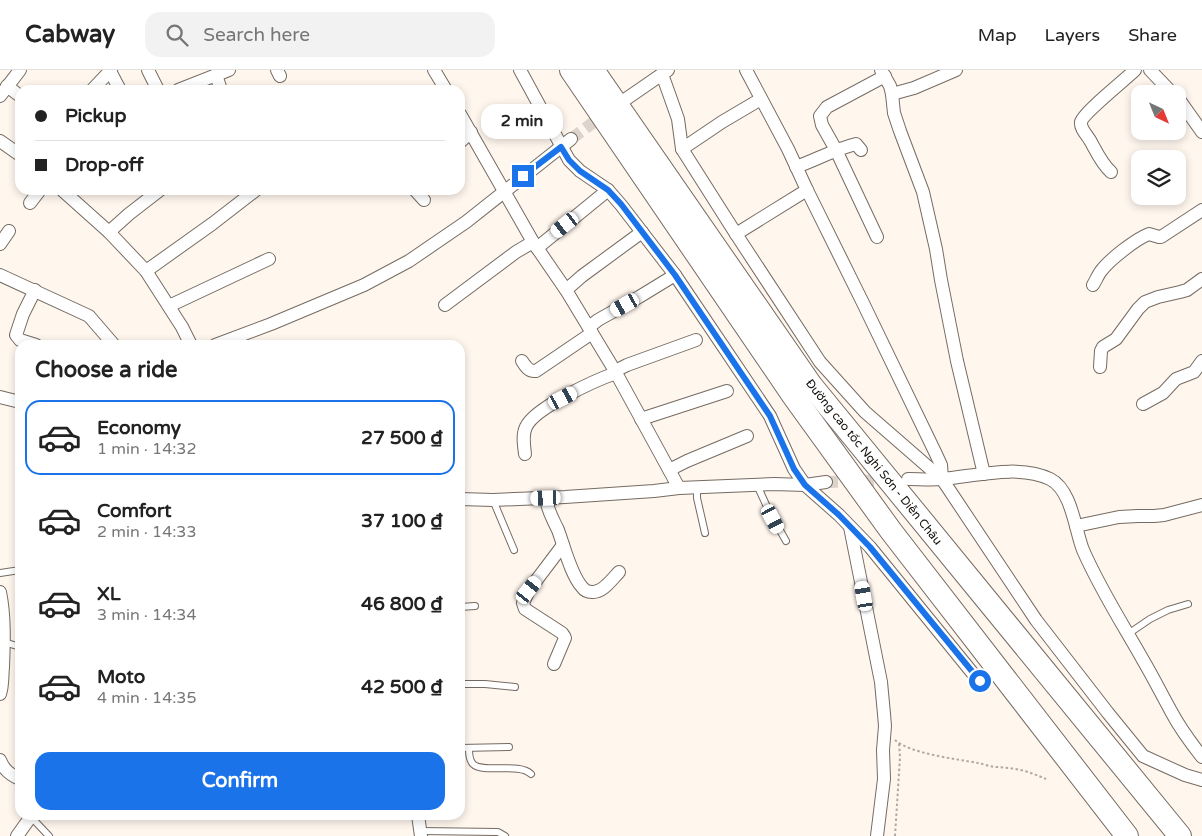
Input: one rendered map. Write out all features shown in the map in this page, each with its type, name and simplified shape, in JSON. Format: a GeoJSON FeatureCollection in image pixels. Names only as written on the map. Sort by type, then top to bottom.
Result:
{"type":"FeatureCollection","features":[{"type":"Feature","properties":{"kind":"highway","name":"Đường cao tốc Nghi Sơn - Diễn Châu"},"geometry":{"type":"LineString","coordinates":[[571,70],[794,397],[885,523],[1126,836]]}},
{"type":"Feature","properties":{"kind":"highway","name":"Đường cao tốc Nghi Sơn - Diễn Châu"},"geometry":{"type":"LineString","coordinates":[[593,70],[811,385],[1180,836]]}},
{"type":"Feature","properties":{"kind":"street"},"geometry":{"type":"LineString","coordinates":[[15,95],[3,91],[20,70]]}},
{"type":"Feature","properties":{"kind":"street"},"geometry":{"type":"LineString","coordinates":[[99,85],[111,70],[118,85]]}},
{"type":"Feature","properties":{"kind":"street"},"geometry":{"type":"LineString","coordinates":[[148,70],[156,85]]}},
{"type":"Feature","properties":{"kind":"street"},"geometry":{"type":"LineString","coordinates":[[193,85],[229,70]]}},
{"type":"Feature","properties":{"kind":"street"},"geometry":{"type":"LineString","coordinates":[[434,70],[443,85]]}},
{"type":"Feature","properties":{"kind":"street"},"geometry":{"type":"LineString","coordinates":[[520,70],[566,143],[569,160],[580,171],[608,190],[621,204],[675,275],[770,416],[794,469],[805,485],[870,547],[980,681]]}},
{"type":"Feature","properties":{"kind":"street"},"geometry":{"type":"LineString","coordinates":[[746,70],[788,149],[806,190],[935,452],[941,465],[942,479]]}},
{"type":"Feature","properties":{"kind":"street"},"geometry":{"type":"LineString","coordinates":[[892,94],[914,88],[956,70]]}},
{"type":"Feature","properties":{"kind":"street"},"geometry":{"type":"LineString","coordinates":[[1110,172],[1102,162],[1081,124],[1082,120],[1094,107],[1135,70]]}},
{"type":"Feature","properties":{"kind":"street"},"geometry":{"type":"LineString","coordinates":[[1150,70],[1164,85]]}},
{"type":"Feature","properties":{"kind":"street"},"geometry":{"type":"LineString","coordinates":[[626,99],[665,72],[678,118],[682,149],[820,362],[865,412],[942,479],[1036,620],[1143,756],[1185,775],[1202,780]]}},
{"type":"Feature","properties":{"kind":"street"},"geometry":{"type":"LineString","coordinates":[[877,237],[836,150],[822,125],[820,116],[826,107],[883,73],[890,86],[894,112],[923,192],[936,249],[940,280],[957,361],[984,474]]}},
{"type":"Feature","properties":{"kind":"street"},"geometry":{"type":"LineString","coordinates":[[216,76],[219,85]]}},
{"type":"Feature","properties":{"kind":"street"},"geometry":{"type":"LineString","coordinates":[[682,149],[761,99]]}},
{"type":"Feature","properties":{"kind":"street"},"geometry":{"type":"LineString","coordinates":[[1186,109],[1202,132]]}},
{"type":"Feature","properties":{"kind":"street"},"geometry":{"type":"LineString","coordinates":[[465,122],[535,245],[566,290],[616,372],[679,488]]}},
{"type":"Feature","properties":{"kind":"street"},"geometry":{"type":"LineString","coordinates":[[465,137],[471,132]]}},
{"type":"Feature","properties":{"kind":"street"},"geometry":{"type":"LineString","coordinates":[[0,141],[15,152]]}},
{"type":"Feature","properties":{"kind":"street"},"geometry":{"type":"LineString","coordinates":[[229,340],[364,285],[409,261],[448,235],[566,143]]}},
{"type":"Feature","properties":{"kind":"street"},"geometry":{"type":"LineString","coordinates":[[796,167],[836,150],[856,144],[861,150]]}},
{"type":"Feature","properties":{"kind":"street"},"geometry":{"type":"LineString","coordinates":[[445,304],[516,252],[535,245],[608,190]]}},
{"type":"Feature","properties":{"kind":"street"},"geometry":{"type":"LineString","coordinates":[[736,234],[806,190]]}},
{"type":"Feature","properties":{"kind":"street"},"geometry":{"type":"LineString","coordinates":[[30,203],[36,195]]}},
{"type":"Feature","properties":{"kind":"street"},"geometry":{"type":"LineString","coordinates":[[68,195],[109,232],[146,271],[188,340]]}},
{"type":"Feature","properties":{"kind":"street"},"geometry":{"type":"LineString","coordinates":[[109,232],[154,195]]}},
{"type":"Feature","properties":{"kind":"street"},"geometry":{"type":"LineString","coordinates":[[146,271],[250,195]]}},
{"type":"Feature","properties":{"kind":"street"},"geometry":{"type":"LineString","coordinates":[[420,195],[424,200]]}},
{"type":"Feature","properties":{"kind":"street"},"geometry":{"type":"LineString","coordinates":[[1094,285],[1102,270],[1139,239],[1149,234],[1161,237],[1202,210]]}},
{"type":"Feature","properties":{"kind":"street"},"geometry":{"type":"LineString","coordinates":[[0,244],[10,231]]}},
{"type":"Feature","properties":{"kind":"street"},"geometry":{"type":"LineString","coordinates":[[566,290],[642,232]]}},
{"type":"Feature","properties":{"kind":"street"},"geometry":{"type":"LineString","coordinates":[[169,306],[268,260]]}},
{"type":"Feature","properties":{"kind":"street"},"geometry":{"type":"LineString","coordinates":[[0,274],[89,316],[110,340]]}},
{"type":"Feature","properties":{"kind":"street"},"geometry":{"type":"LineString","coordinates":[[522,361],[529,370],[532,372],[536,371],[591,330],[598,320],[675,275]]}},
{"type":"Feature","properties":{"kind":"street"},"geometry":{"type":"LineString","coordinates":[[1100,367],[1103,347],[1116,339],[1145,302],[1187,290],[1202,279]]}},
{"type":"Feature","properties":{"kind":"street"},"geometry":{"type":"LineString","coordinates":[[20,340],[16,335],[23,314],[35,290]]}},
{"type":"Feature","properties":{"kind":"street"},"geometry":{"type":"LineString","coordinates":[[525,454],[524,429],[532,418],[551,404],[616,372],[696,340]]}},
{"type":"Feature","properties":{"kind":"street"},"geometry":{"type":"LineString","coordinates":[[1143,404],[1164,393],[1176,379],[1194,372],[1202,361]]}},
{"type":"Feature","properties":{"kind":"street"},"geometry":{"type":"LineString","coordinates":[[642,419],[727,391]]}},
{"type":"Feature","properties":{"kind":"street"},"geometry":{"type":"LineString","coordinates":[[0,397],[15,401]]}},
{"type":"Feature","properties":{"kind":"street"},"geometry":{"type":"LineString","coordinates":[[670,471],[687,461],[747,436]]}},
{"type":"Feature","properties":{"kind":"street"},"geometry":{"type":"LineString","coordinates":[[908,479],[942,479],[1004,472],[1025,473],[1049,479],[1057,485],[1071,509],[1082,548],[1104,594],[1151,673],[1172,714],[1202,757]]}},
{"type":"Feature","properties":{"kind":"street"},"geometry":{"type":"LineString","coordinates":[[465,499],[546,498],[679,488],[805,485],[826,482]]}},
{"type":"Feature","properties":{"kind":"street"},"geometry":{"type":"LineString","coordinates":[[546,498],[546,506],[578,582],[586,590],[597,592],[619,572]]}},
{"type":"Feature","properties":{"kind":"street"},"geometry":{"type":"LineString","coordinates":[[1076,526],[1119,517],[1164,515],[1202,506]]}},
{"type":"Feature","properties":{"kind":"street"},"geometry":{"type":"LineString","coordinates":[[850,527],[881,682],[884,730],[884,779],[877,836]]}},
{"type":"Feature","properties":{"kind":"street"},"geometry":{"type":"LineString","coordinates":[[554,664],[565,638],[564,636],[525,609],[523,603],[529,590],[563,545]]}},
{"type":"Feature","properties":{"kind":"street"},"geometry":{"type":"LineString","coordinates":[[0,592],[4,642],[0,694]]}},
{"type":"Feature","properties":{"kind":"street"},"geometry":{"type":"LineString","coordinates":[[0,760],[6,770],[15,777]]}},
{"type":"Feature","properties":{"kind":"street"},"geometry":{"type":"LineString","coordinates":[[17,836],[29,820]]}},
{"type":"Feature","properties":{"kind":"street"},"geometry":{"type":"LineString","coordinates":[[419,820],[420,833]]}},
{"type":"Feature","properties":{"kind":"lane"},"geometry":{"type":"LineString","coordinates":[[757,485],[786,541]]}},
{"type":"Feature","properties":{"kind":"lane"},"geometry":{"type":"LineString","coordinates":[[697,488],[697,498],[705,533]]}},
{"type":"Feature","properties":{"kind":"lane"},"geometry":{"type":"LineString","coordinates":[[493,500],[514,550]]}},
{"type":"Feature","properties":{"kind":"lane"},"geometry":{"type":"LineString","coordinates":[[0,573],[15,571]]}},
{"type":"Feature","properties":{"kind":"lane"},"geometry":{"type":"LineString","coordinates":[[1128,634],[1150,619],[1168,610],[1188,604]]}},
{"type":"Feature","properties":{"kind":"lane"},"geometry":{"type":"LineString","coordinates":[[465,607],[475,606]]}},
{"type":"Feature","properties":{"kind":"lane"},"geometry":{"type":"LineString","coordinates":[[4,642],[15,645]]}},
{"type":"Feature","properties":{"kind":"lane"},"geometry":{"type":"LineString","coordinates":[[465,684],[515,687]]}},
{"type":"Feature","properties":{"kind":"lane"},"geometry":{"type":"LineString","coordinates":[[465,749],[509,748]]}},
{"type":"Feature","properties":{"kind":"lane"},"geometry":{"type":"LineString","coordinates":[[469,749],[472,763],[479,768],[518,769],[531,774]]}},
{"type":"Feature","properties":{"kind":"lane"},"geometry":{"type":"LineString","coordinates":[[35,820],[49,836]]}},
{"type":"Feature","properties":{"kind":"lane"},"geometry":{"type":"LineString","coordinates":[[420,833],[498,832],[505,836]]}},
{"type":"Feature","properties":{"kind":"path"},"geometry":{"type":"LineString","coordinates":[[884,730],[899,744],[918,751],[995,767],[1024,770],[1046,779]]}},
{"type":"Feature","properties":{"kind":"path"},"geometry":{"type":"LineString","coordinates":[[896,836],[899,744]]}},
{"type":"Feature","properties":{"kind":"tunnel"},"geometry":{"type":"LineString","coordinates":[[571,139],[606,113]]}},
{"type":"Feature","properties":{"kind":"tunnel"},"geometry":{"type":"LineString","coordinates":[[826,482],[891,480]]}},
{"type":"Feature","properties":{"kind":"route"},"geometry":{"type":"LineString","coordinates":[[523,176],[561,147],[569,160],[580,171],[608,190],[621,204],[675,275],[770,416],[794,469],[805,485],[839,515],[870,547],[980,681]]}}]}
